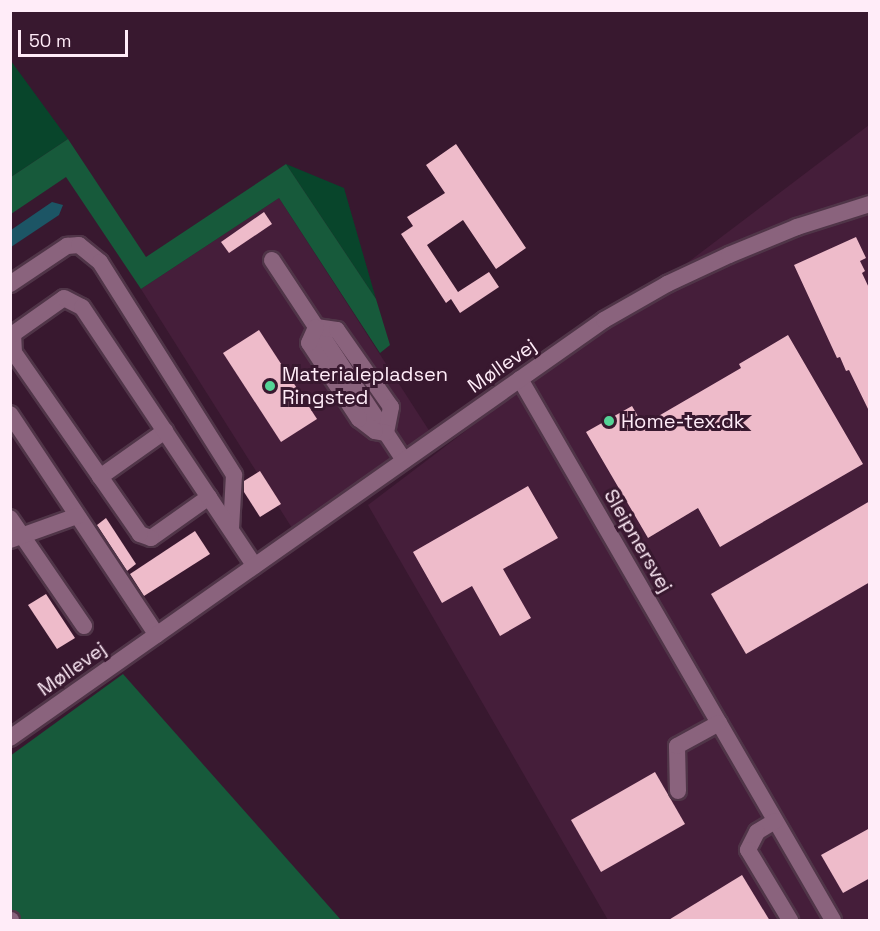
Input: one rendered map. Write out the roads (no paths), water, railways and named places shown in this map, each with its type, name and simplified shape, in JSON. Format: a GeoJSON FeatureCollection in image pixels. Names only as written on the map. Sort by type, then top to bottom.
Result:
{"type":"FeatureCollection","features":[{"type":"Feature","properties":{"kind":"street","name":"Møllevej"},"geometry":{"type":"LineString","coordinates":[[10,738],[604,320],[667,284],[797,227],[870,204]]}},
{"type":"Feature","properties":{"kind":"street"},"geometry":{"type":"LineString","coordinates":[[10,284],[67,246],[80,245],[100,262],[234,475],[231,529]]}},
{"type":"Feature","properties":{"kind":"street"},"geometry":{"type":"LineString","coordinates":[[272,260],[405,460]]}},
{"type":"Feature","properties":{"kind":"street"},"geometry":{"type":"LineString","coordinates":[[209,497],[151,538],[140,534],[14,353],[13,334],[64,298],[81,307],[231,529],[255,566]]}},
{"type":"Feature","properties":{"kind":"street"},"geometry":{"type":"LineString","coordinates":[[316,327],[337,330],[391,407],[386,432]]}},
{"type":"Feature","properties":{"kind":"street","name":"Sleipnersvej"},"geometry":{"type":"LineString","coordinates":[[520,379],[831,920]]}},
{"type":"Feature","properties":{"kind":"street"},"geometry":{"type":"LineString","coordinates":[[10,414],[157,634]]}},
{"type":"Feature","properties":{"kind":"street"},"geometry":{"type":"LineString","coordinates":[[100,477],[165,431]]}},
{"type":"Feature","properties":{"kind":"street"},"geometry":{"type":"LineString","coordinates":[[16,538],[77,516]]}},
{"type":"Feature","properties":{"kind":"street"},"geometry":{"type":"LineString","coordinates":[[10,518],[16,538],[84,626]]}},
{"type":"Feature","properties":{"kind":"street"},"geometry":{"type":"LineString","coordinates":[[678,791],[677,746],[719,723]]}},
{"type":"Feature","properties":{"kind":"street"},"geometry":{"type":"LineString","coordinates":[[775,821],[757,832],[748,850],[790,921]]}},
{"type":"Feature","properties":{"kind":"water"},"geometry":{"type":"Polygon","coordinates":[[[52,202],[63,205],[59,215],[11,247],[11,230],[52,202]]]}},
{"type":"Feature","properties":{"kind":"place","name":"Materialepladsen Ringsted"},"geometry":{"type":"Point","coordinates":[270,386]}},
{"type":"Feature","properties":{"kind":"place","name":"Home-tex.dk"},"geometry":{"type":"Point","coordinates":[609,421]}}]}
